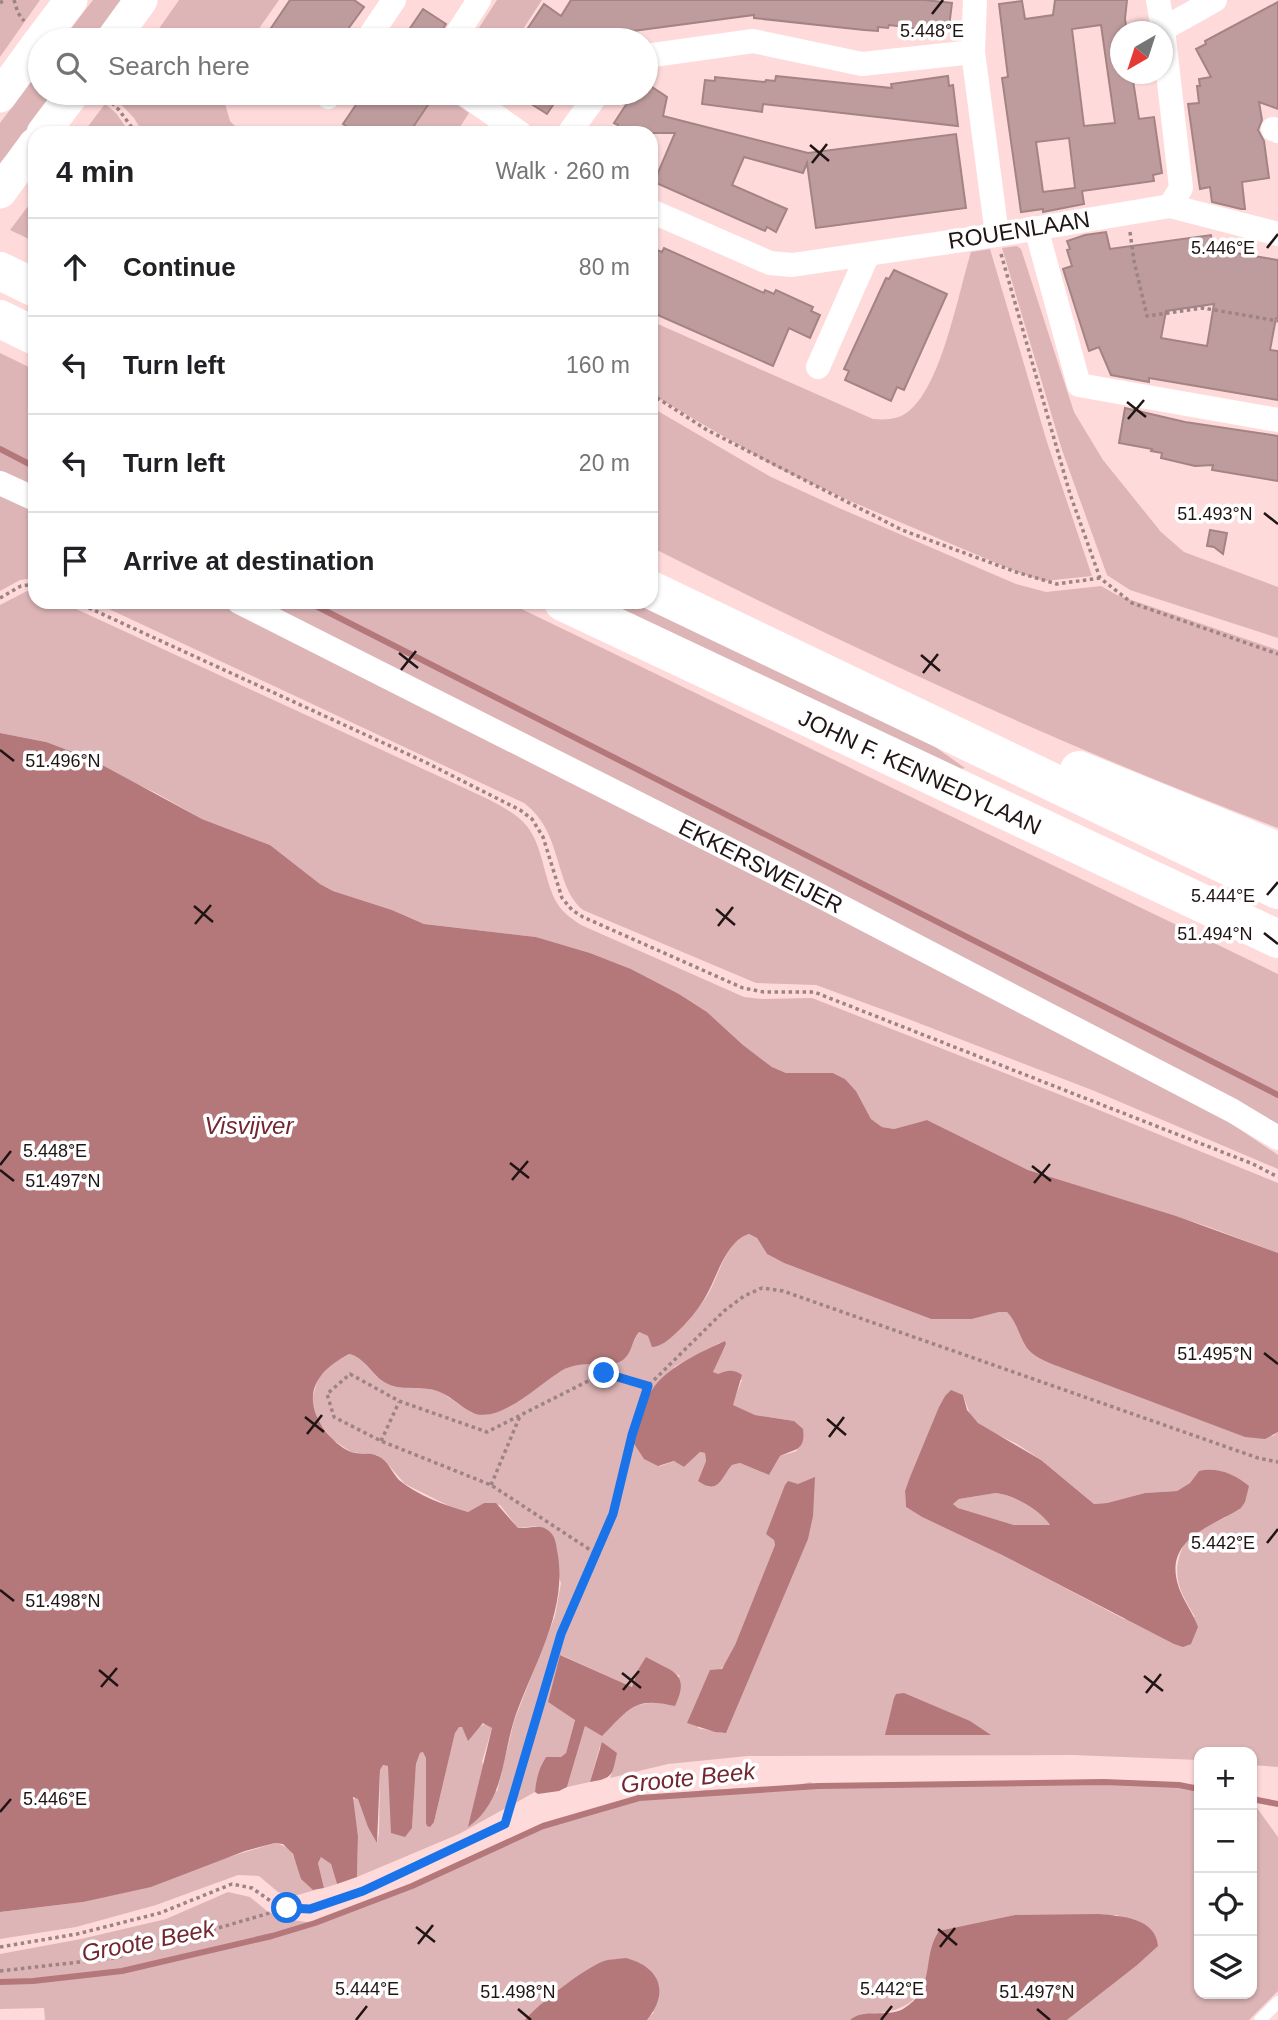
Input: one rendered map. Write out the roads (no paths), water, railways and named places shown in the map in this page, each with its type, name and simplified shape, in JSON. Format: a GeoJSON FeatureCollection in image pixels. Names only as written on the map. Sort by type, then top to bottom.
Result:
{"type":"FeatureCollection","features":[{"type":"Feature","properties":{"kind":"highway"},"geometry":{"type":"LineString","coordinates":[[0,271],[28,285]]}},
{"type":"Feature","properties":{"kind":"highway"},"geometry":{"type":"LineString","coordinates":[[0,319],[28,333]]}},
{"type":"Feature","properties":{"kind":"highway","name":"JOHN F. KENNEDYLAAN"},"geometry":{"type":"LineString","coordinates":[[658,593],[1278,890]]}},
{"type":"Feature","properties":{"kind":"highway","name":"JOHN F. KENNEDYLAAN"},"geometry":{"type":"LineString","coordinates":[[578,609],[1278,939]]}},
{"type":"Feature","properties":{"kind":"highway"},"geometry":{"type":"LineString","coordinates":[[724,626],[1278,851]]}},
{"type":"Feature","properties":{"kind":"main road"},"geometry":{"type":"LineString","coordinates":[[44,28],[71,0]]}},
{"type":"Feature","properties":{"kind":"main road"},"geometry":{"type":"LineString","coordinates":[[121,28],[141,0]]}},
{"type":"Feature","properties":{"kind":"main road"},"geometry":{"type":"LineString","coordinates":[[0,96],[28,49]]}},
{"type":"Feature","properties":{"kind":"main road"},"geometry":{"type":"LineString","coordinates":[[48,126],[64,105]]}},
{"type":"Feature","properties":{"kind":"main road"},"geometry":{"type":"LineString","coordinates":[[0,192],[28,154]]}},
{"type":"Feature","properties":{"kind":"street"},"geometry":{"type":"LineString","coordinates":[[375,28],[394,0]]}},
{"type":"Feature","properties":{"kind":"street"},"geometry":{"type":"LineString","coordinates":[[461,28],[479,0]]}},
{"type":"Feature","properties":{"kind":"street"},"geometry":{"type":"LineString","coordinates":[[975,0],[973,52],[997,235]]}},
{"type":"Feature","properties":{"kind":"street"},"geometry":{"type":"LineString","coordinates":[[1158,0],[1162,21]]}},
{"type":"Feature","properties":{"kind":"street"},"geometry":{"type":"LineString","coordinates":[[1173,23],[1215,0]]}},
{"type":"Feature","properties":{"kind":"street"},"geometry":{"type":"LineString","coordinates":[[658,54],[753,41],[862,64],[973,52]]}},
{"type":"Feature","properties":{"kind":"street"},"geometry":{"type":"LineString","coordinates":[[1169,84],[1181,188],[1170,206]]}},
{"type":"Feature","properties":{"kind":"street"},"geometry":{"type":"LineString","coordinates":[[480,105],[510,126]]}},
{"type":"Feature","properties":{"kind":"street"},"geometry":{"type":"LineString","coordinates":[[574,126],[589,105]]}},
{"type":"Feature","properties":{"kind":"street","name":"ROUENLAAN"},"geometry":{"type":"LineString","coordinates":[[658,214],[770,263],[792,265],[1170,206],[1278,234]]}},
{"type":"Feature","properties":{"kind":"street"},"geometry":{"type":"LineString","coordinates":[[1036,228],[1079,385],[1278,420]]}},
{"type":"Feature","properties":{"kind":"street"},"geometry":{"type":"LineString","coordinates":[[818,367],[868,254]]}},
{"type":"Feature","properties":{"kind":"street"},"geometry":{"type":"LineString","coordinates":[[0,483],[28,496]]}},
{"type":"Feature","properties":{"kind":"street","name":"EKKERSWEIJER"},"geometry":{"type":"LineString","coordinates":[[253,609],[819,895],[1233,1111],[1278,1138]]}},
{"type":"Feature","properties":{"kind":"lane"},"geometry":{"type":"LineString","coordinates":[[1260,2020],[1278,2002]]}},
{"type":"Feature","properties":{"kind":"water","name":"Visvijver"},"geometry":{"type":"Polygon","coordinates":[[[0,733],[46,742],[91,759],[202,819],[270,845],[333,891],[392,910],[424,924],[536,937],[631,969],[707,1012],[772,1067],[786,1073],[833,1073],[845,1079],[856,1091],[871,1119],[882,1127],[894,1129],[927,1120],[1028,1170],[1176,1216],[1278,1253],[1278,1432],[1265,1439],[1245,1437],[1035,1356],[1027,1348],[1007,1312],[972,1319],[931,1319],[784,1263],[767,1254],[757,1238],[749,1234],[734,1244],[699,1306],[684,1325],[665,1342],[652,1347],[648,1336],[639,1332],[623,1360],[611,1364],[569,1367],[518,1402],[493,1413],[482,1415],[471,1412],[434,1390],[391,1385],[381,1380],[360,1359],[349,1354],[320,1377],[313,1397],[318,1419],[334,1440],[351,1452],[372,1454],[381,1458],[399,1480],[432,1499],[468,1512],[484,1503],[496,1503],[518,1528],[542,1527],[553,1535],[555,1540],[559,1572],[554,1615],[515,1717],[496,1791],[489,1804],[468,1827],[492,1728],[483,1723],[468,1741],[462,1727],[459,1727],[455,1733],[434,1822],[430,1827],[426,1823],[426,1758],[423,1752],[416,1764],[412,1828],[405,1837],[391,1833],[388,1766],[383,1765],[380,1770],[377,1843],[358,1799],[353,1797],[358,1836],[357,1877],[337,1884],[331,1864],[321,1857],[318,1863],[324,1888],[313,1890],[301,1879],[293,1854],[283,1844],[275,1843],[245,1851],[151,1887],[83,1902],[0,1912],[0,733]]]}},
{"type":"Feature","properties":{"kind":"water"},"geometry":{"type":"Polygon","coordinates":[[[725,1341],[713,1372],[718,1374],[733,1371],[742,1375],[733,1405],[755,1415],[794,1421],[803,1429],[803,1442],[798,1448],[780,1456],[769,1475],[740,1463],[732,1465],[718,1484],[710,1486],[698,1481],[706,1461],[705,1453],[700,1452],[684,1467],[674,1461],[658,1466],[644,1459],[633,1442],[643,1409],[658,1382],[685,1361],[725,1341]]]}},
{"type":"Feature","properties":{"kind":"water"},"geometry":{"type":"Polygon","coordinates":[[[951,1390],[963,1395],[967,1410],[978,1423],[1041,1460],[1094,1504],[1145,1493],[1177,1491],[1190,1483],[1199,1471],[1206,1470],[1226,1472],[1249,1486],[1241,1508],[1192,1537],[1177,1558],[1179,1588],[1198,1627],[1191,1644],[1183,1647],[1174,1644],[906,1507],[905,1491],[945,1396],[951,1390]],[[1003,1494],[959,1499],[953,1504],[958,1508],[1014,1525],[1050,1525],[1033,1509],[1003,1494]]]}},
{"type":"Feature","properties":{"kind":"water"},"geometry":{"type":"Polygon","coordinates":[[[815,1477],[813,1516],[808,1539],[726,1733],[687,1723],[710,1670],[722,1669],[735,1645],[775,1545],[774,1540],[766,1534],[785,1485],[788,1481],[798,1484],[815,1477]]]}},
{"type":"Feature","properties":{"kind":"water"},"geometry":{"type":"Polygon","coordinates":[[[560,1655],[632,1687],[646,1657],[676,1674],[681,1686],[675,1706],[650,1703],[633,1707],[602,1736],[585,1726],[567,1787],[538,1794],[535,1787],[541,1765],[546,1757],[561,1757],[566,1753],[575,1720],[548,1702],[560,1655]]]}},
{"type":"Feature","properties":{"kind":"water"},"geometry":{"type":"Polygon","coordinates":[[[904,1693],[970,1721],[991,1735],[885,1735],[894,1698],[896,1694],[904,1693]]]}},
{"type":"Feature","properties":{"kind":"water"},"geometry":{"type":"Polygon","coordinates":[[[602,1742],[617,1753],[614,1766],[608,1777],[590,1782],[602,1742]]]}},
{"type":"Feature","properties":{"kind":"water"},"geometry":{"type":"Polygon","coordinates":[[[1099,1914],[1136,1920],[1144,1924],[1151,1929],[1158,1946],[1067,2020],[850,2020],[862,2014],[897,2012],[914,2001],[925,1982],[931,1951],[939,1931],[1015,1915],[1099,1914]]]}},
{"type":"Feature","properties":{"kind":"water"},"geometry":{"type":"Polygon","coordinates":[[[626,1958],[647,1968],[658,1982],[658,2000],[647,2020],[525,2020],[574,1978],[604,1961],[626,1958]]]}},
{"type":"Feature","properties":{"kind":"waterway"},"geometry":{"type":"LineString","coordinates":[[0,449],[28,463]]}},
{"type":"Feature","properties":{"kind":"waterway"},"geometry":{"type":"LineString","coordinates":[[322,609],[1278,1095]]}},
{"type":"Feature","properties":{"kind":"waterway","name":"Groote Beek"},"geometry":{"type":"LineString","coordinates":[[0,1982],[122,1971],[272,1936],[315,1923],[412,1886],[543,1826],[639,1798],[818,1786],[1104,1782],[1194,1788]]}},
{"type":"Feature","properties":{"kind":"waterway","name":"Groote Beek"},"geometry":{"type":"LineString","coordinates":[[1257,1800],[1278,1804]]}}]}
